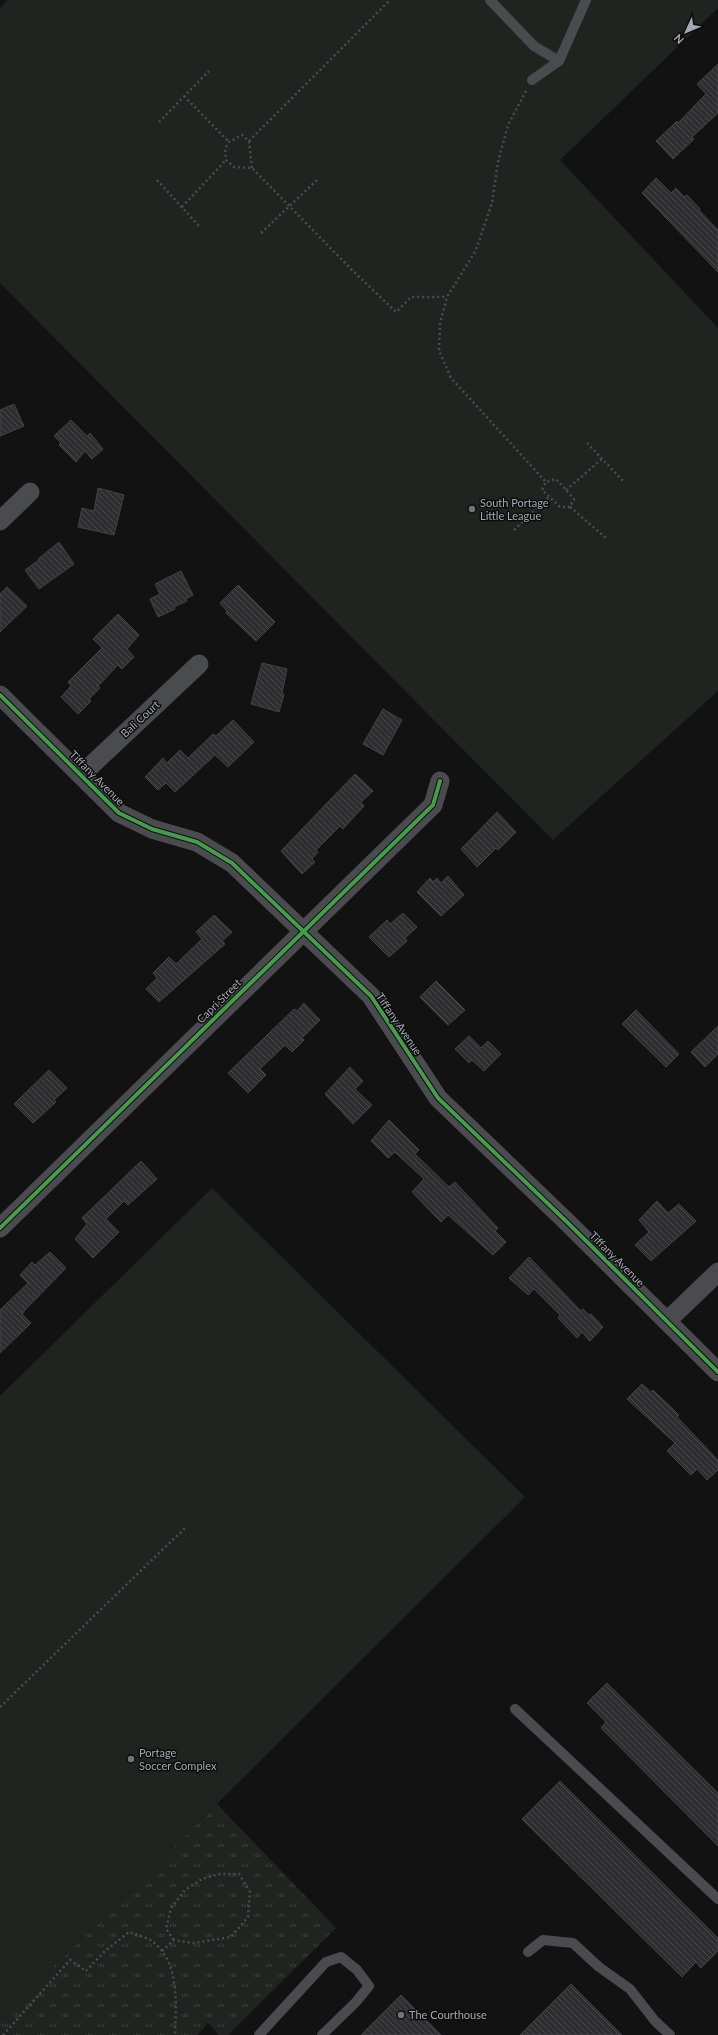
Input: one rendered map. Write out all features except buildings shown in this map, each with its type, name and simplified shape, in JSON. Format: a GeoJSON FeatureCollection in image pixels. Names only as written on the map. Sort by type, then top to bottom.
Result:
{"type":"FeatureCollection","features":[{"type":"Feature","properties":{"kind":"street"},"geometry":{"type":"LineString","coordinates":[[0,521],[30,492]]}},
{"type":"Feature","properties":{"kind":"street","name":"Bali Court"},"geometry":{"type":"LineString","coordinates":[[81,775],[199,664]]}},
{"type":"Feature","properties":{"kind":"street","name":"Tiffany Avenue"},"geometry":{"type":"LineString","coordinates":[[0,695],[119,813],[152,829],[196,842],[232,862],[371,996],[438,1098],[718,1372]]}},
{"type":"Feature","properties":{"kind":"street","name":"Capri Street"},"geometry":{"type":"LineString","coordinates":[[0,1228],[302,931],[433,805],[440,781]]}},
{"type":"Feature","properties":{"kind":"street"},"geometry":{"type":"LineString","coordinates":[[667,1321],[718,1272]]}},
{"type":"Feature","properties":{"kind":"lane"},"geometry":{"type":"LineString","coordinates":[[490,0],[534,46],[559,61]]}},
{"type":"Feature","properties":{"kind":"lane"},"geometry":{"type":"LineString","coordinates":[[532,80],[559,61],[586,0]]}},
{"type":"Feature","properties":{"kind":"lane"},"geometry":{"type":"LineString","coordinates":[[515,1709],[718,1899]]}},
{"type":"Feature","properties":{"kind":"lane"},"geometry":{"type":"LineString","coordinates":[[528,1952],[543,1940],[573,1943],[599,1966],[630,1989],[655,2021],[670,2035]]}},
{"type":"Feature","properties":{"kind":"lane"},"geometry":{"type":"LineString","coordinates":[[259,2035],[326,1962],[341,1957],[357,1970],[369,1986],[356,2002],[322,2035]]}},
{"type":"Feature","properties":{"kind":"path"},"geometry":{"type":"LineString","coordinates":[[250,141],[390,0]]}},
{"type":"Feature","properties":{"kind":"path"},"geometry":{"type":"LineString","coordinates":[[158,122],[209,70]]}},
{"type":"Feature","properties":{"kind":"path"},"geometry":{"type":"LineString","coordinates":[[532,80],[508,125],[498,162],[492,203],[476,250],[447,297],[440,323],[439,351],[451,378],[546,482]]}},
{"type":"Feature","properties":{"kind":"path"},"geometry":{"type":"LineString","coordinates":[[184,96],[229,142]]}},
{"type":"Feature","properties":{"kind":"path"},"geometry":{"type":"LineString","coordinates":[[252,168],[234,167],[226,160],[225,149],[229,142],[242,135],[250,141],[252,168],[288,206],[396,312],[411,297],[447,297]]}},
{"type":"Feature","properties":{"kind":"path"},"geometry":{"type":"LineString","coordinates":[[182,207],[226,160]]}},
{"type":"Feature","properties":{"kind":"path"},"geometry":{"type":"LineString","coordinates":[[261,233],[318,179]]}},
{"type":"Feature","properties":{"kind":"path"},"geometry":{"type":"LineString","coordinates":[[157,180],[199,226]]}},
{"type":"Feature","properties":{"kind":"path"},"geometry":{"type":"LineString","coordinates":[[587,443],[624,482]]}},
{"type":"Feature","properties":{"kind":"path"},"geometry":{"type":"LineString","coordinates":[[566,490],[602,459]]}},
{"type":"Feature","properties":{"kind":"path"},"geometry":{"type":"LineString","coordinates":[[570,507],[574,499],[556,479],[546,482],[542,490],[549,497],[560,507],[570,507],[606,538]]}},
{"type":"Feature","properties":{"kind":"path"},"geometry":{"type":"LineString","coordinates":[[514,530],[549,497]]}},
{"type":"Feature","properties":{"kind":"path"},"geometry":{"type":"LineString","coordinates":[[0,1707],[186,1527]]}},
{"type":"Feature","properties":{"kind":"path"},"geometry":{"type":"LineString","coordinates":[[219,1874],[239,1874],[250,1892],[248,1916],[231,1937],[193,1943],[174,1940],[166,1929],[171,1908],[185,1890],[202,1879],[219,1874]]}},
{"type":"Feature","properties":{"kind":"path"},"geometry":{"type":"LineString","coordinates":[[3,2035],[70,1960],[86,1971],[105,1951],[129,1932],[152,1940],[166,1956],[175,1984],[175,2035]]}},
{"type":"Feature","properties":{"kind":"path"},"geometry":{"type":"LineString","coordinates":[[162,1952],[174,1940]]}},
{"type":"Feature","properties":{"kind":"green space","name":"South Portage Little League"},"geometry":{"type":"Polygon","coordinates":[[[8,0],[718,0],[718,8],[560,160],[718,328],[718,691],[553,840],[0,283],[0,8],[8,0]]]}},
{"type":"Feature","properties":{"kind":"green space","name":"Portage Soccer Complex"},"geometry":{"type":"Polygon","coordinates":[[[212,1188],[525,1497],[0,2020],[0,1396],[212,1188]]]}},
{"type":"Feature","properties":{"kind":"green space"},"geometry":{"type":"Polygon","coordinates":[[[217,1804],[336,1928],[228,2035],[219,2035],[208,2023],[197,2035],[0,2035],[0,2020],[217,1804]]]}},
{"type":"Feature","properties":{"kind":"cycle path"},"geometry":{"type":"LineString","coordinates":[[0,695],[119,813],[152,829],[197,842],[232,863],[371,996],[438,1098],[568,1223],[718,1372]]}},
{"type":"Feature","properties":{"kind":"cycle path"},"geometry":{"type":"LineString","coordinates":[[0,1228],[433,805],[440,781]]}},
{"type":"Feature","properties":{"kind":"place","name":"South Portage Little League"},"geometry":{"type":"Point","coordinates":[472,509]}},
{"type":"Feature","properties":{"kind":"place","name":"Portage Soccer Complex"},"geometry":{"type":"Point","coordinates":[131,1759]}},
{"type":"Feature","properties":{"kind":"place","name":"The Courthouse"},"geometry":{"type":"Point","coordinates":[401,2015]}}]}
